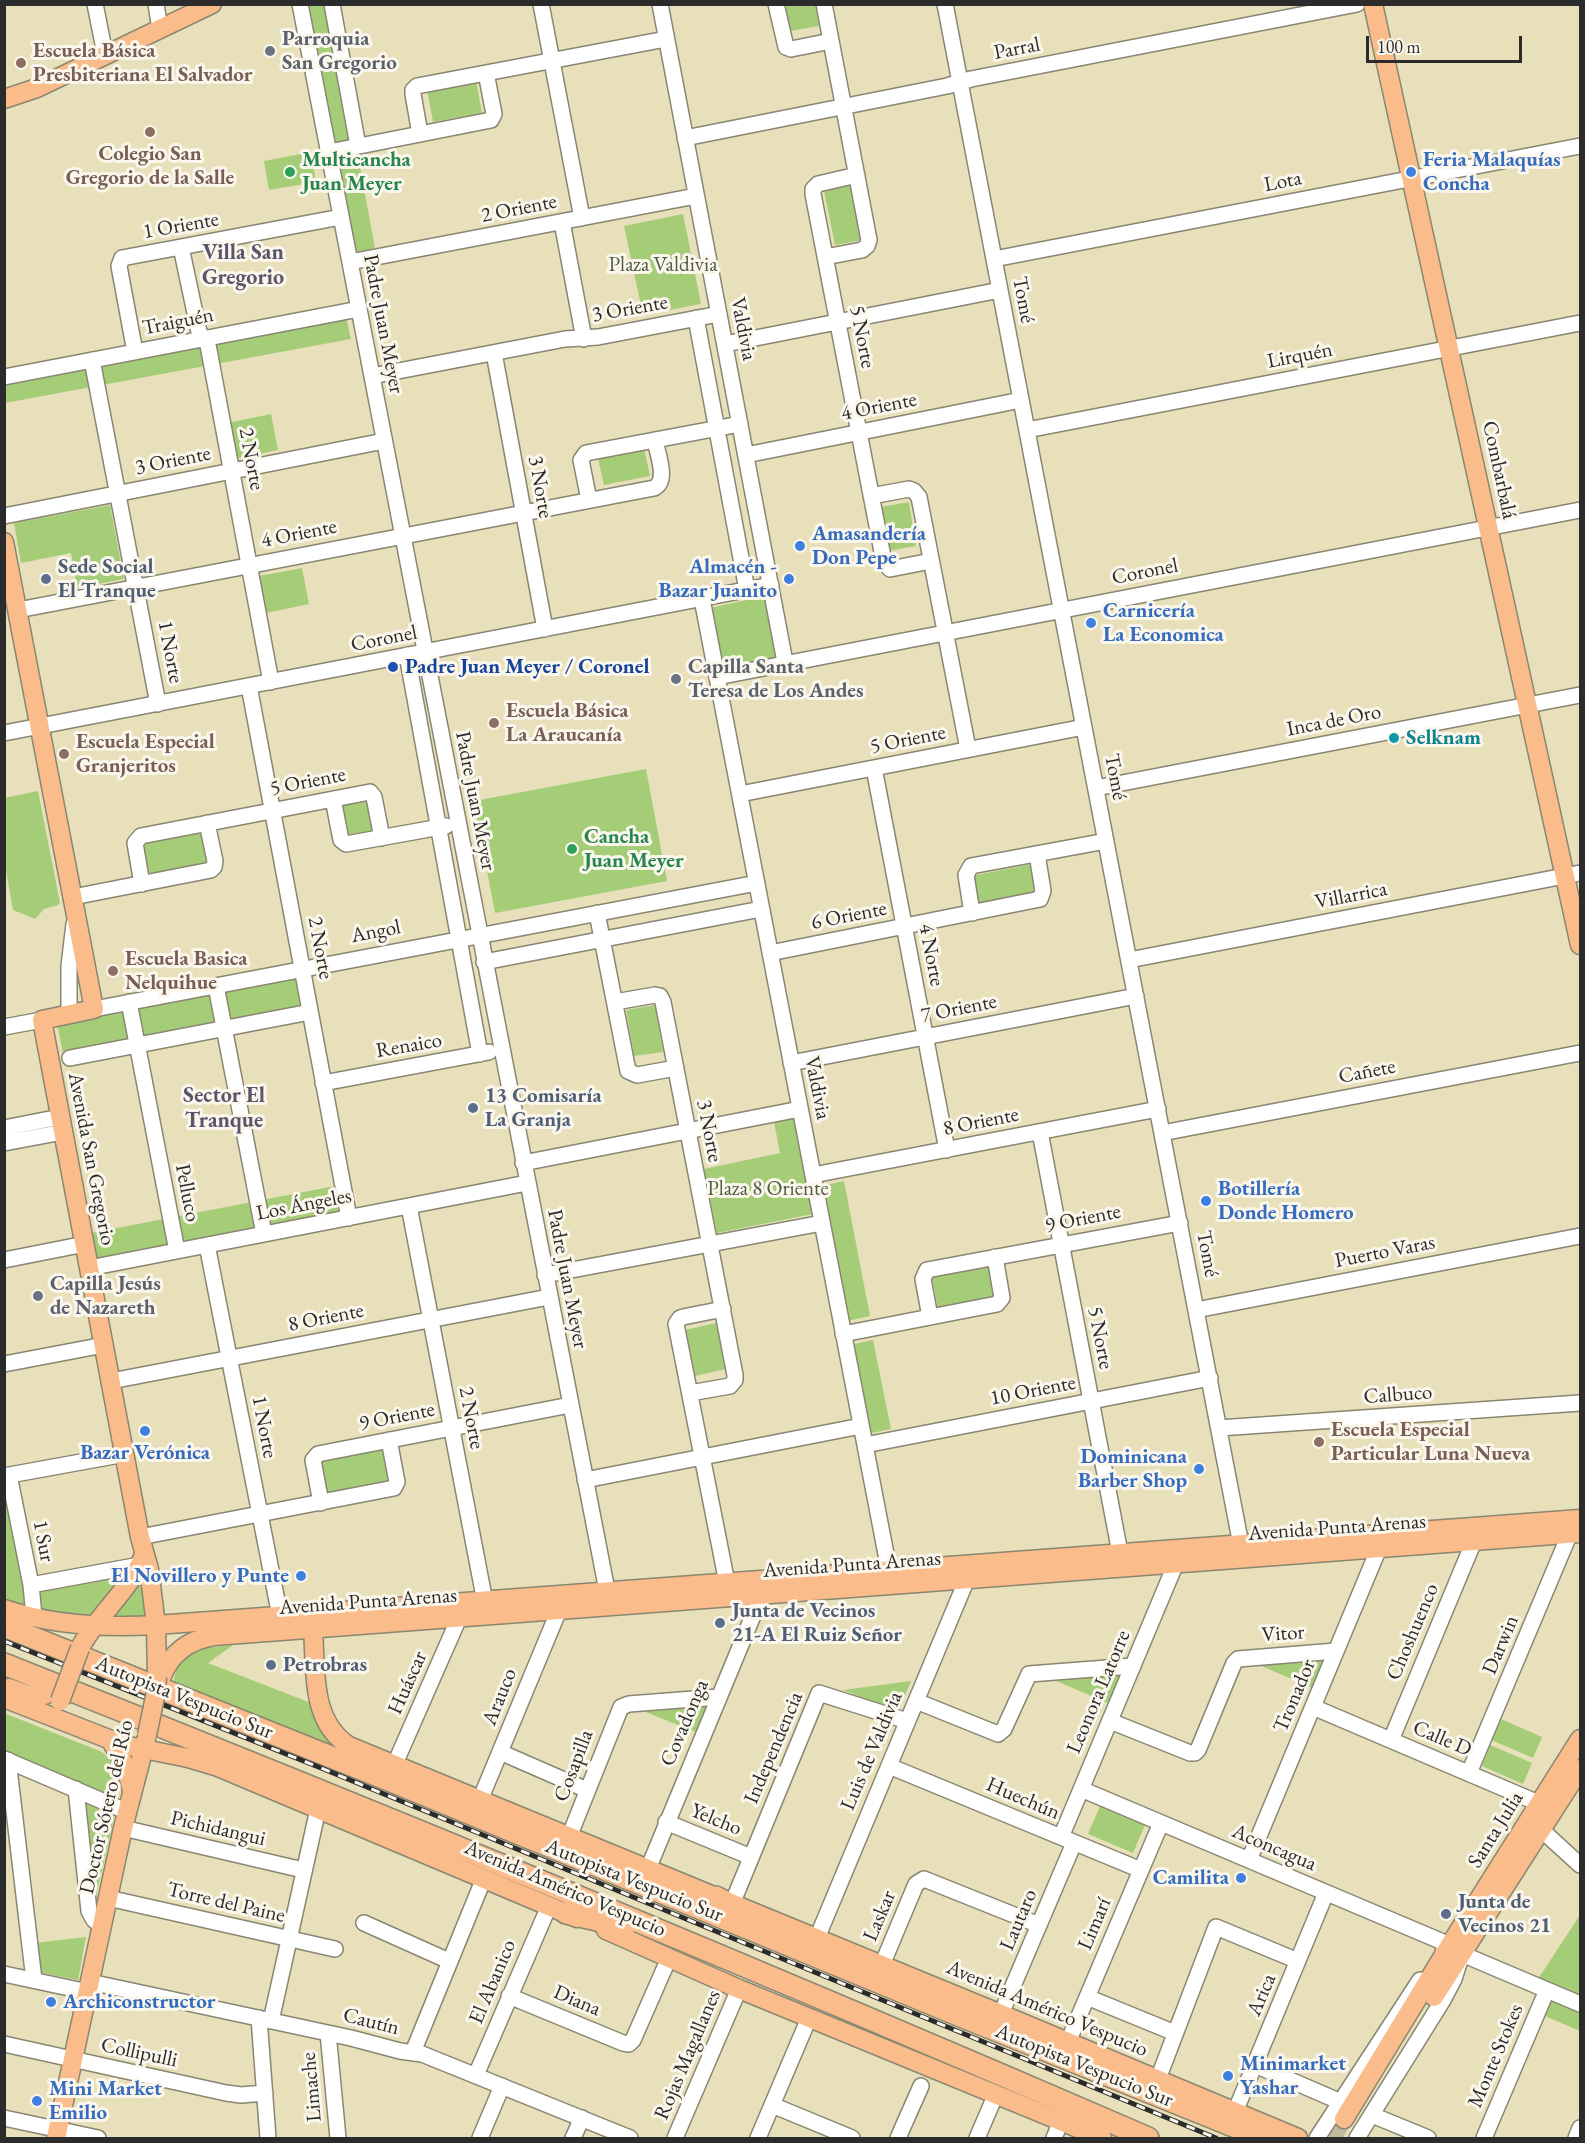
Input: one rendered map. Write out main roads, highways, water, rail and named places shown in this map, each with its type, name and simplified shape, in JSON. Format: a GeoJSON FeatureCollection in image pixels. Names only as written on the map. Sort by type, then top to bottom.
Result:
{"type":"FeatureCollection","features":[{"type":"Feature","properties":{"kind":"highway","name":"Autopista Vespucio Sur"},"geometry":{"type":"LineString","coordinates":[[4,1626],[385,1778],[1263,2139]]}},
{"type":"Feature","properties":{"kind":"highway","name":"Autopista Vespucio Sur"},"geometry":{"type":"LineString","coordinates":[[4,1664],[270,1769],[737,1963],[1148,2139]]}},
{"type":"Feature","properties":{"kind":"highway"},"geometry":{"type":"LineString","coordinates":[[724,1901],[751,1916],[919,1991],[963,2017]]}},
{"type":"Feature","properties":{"kind":"highway"},"geometry":{"type":"LineString","coordinates":[[557,1910],[597,1920],[694,1954],[737,1963]]}},
{"type":"Feature","properties":{"kind":"main road"},"geometry":{"type":"LineString","coordinates":[[9,99],[212,4]]}},
{"type":"Feature","properties":{"kind":"main road","name":"Combarbalá"},"geometry":{"type":"LineString","coordinates":[[1373,4],[1527,705],[1573,874],[1581,945]]}},
{"type":"Feature","properties":{"kind":"main road"},"geometry":{"type":"LineString","coordinates":[[4,542],[7,565]]}},
{"type":"Feature","properties":{"kind":"main road","name":"Angol"},"geometry":{"type":"LineString","coordinates":[[7,565],[18,610],[74,904],[77,965],[94,1009],[42,1020]]}},
{"type":"Feature","properties":{"kind":"main road","name":"Avenida San Gregorio"},"geometry":{"type":"LineString","coordinates":[[42,1020],[142,1552],[150,1574],[156,1625]]}},
{"type":"Feature","properties":{"kind":"main road","name":"Avenida Punta Arenas"},"geometry":{"type":"LineString","coordinates":[[156,1625],[485,1602],[762,1594],[1120,1553],[1379,1548],[1577,1528]]}},
{"type":"Feature","properties":{"kind":"main road","name":"Avenida Punta Arenas"},"geometry":{"type":"LineString","coordinates":[[158,1682],[174,1656],[186,1645],[202,1638],[559,1610],[608,1599],[727,1583],[891,1578],[967,1579],[1176,1563],[1242,1551],[1577,1528]]}},
{"type":"Feature","properties":{"kind":"main road"},"geometry":{"type":"LineString","coordinates":[[64,1722],[57,1693],[80,1648],[142,1552]]}},
{"type":"Feature","properties":{"kind":"main road"},"geometry":{"type":"LineString","coordinates":[[4,1609],[94,1625],[156,1625]]}},
{"type":"Feature","properties":{"kind":"main road"},"geometry":{"type":"LineString","coordinates":[[300,1615],[309,1620],[313,1629]]}},
{"type":"Feature","properties":{"kind":"main road","name":"Doctor Sótero del Río"},"geometry":{"type":"LineString","coordinates":[[57,2134],[158,1682],[156,1625]]}},
{"type":"Feature","properties":{"kind":"main road","name":"Avenida Américo Vespucio"},"geometry":{"type":"LineString","coordinates":[[313,1629],[319,1700],[327,1725],[338,1738],[349,1746],[1158,2079],[1298,2139]]}},
{"type":"Feature","properties":{"kind":"main road"},"geometry":{"type":"LineString","coordinates":[[4,1686],[29,1695],[57,1693]]}},
{"type":"Feature","properties":{"kind":"main road","name":"Avenida Américo Vespucio"},"geometry":{"type":"LineString","coordinates":[[4,1698],[111,1741],[145,1743],[218,1767],[484,1878],[739,1989],[1102,2139]]}},
{"type":"Feature","properties":{"kind":"main road","name":"Santa Julia"},"geometry":{"type":"LineString","coordinates":[[1349,2121],[1547,1806],[1581,1739]]}},
{"type":"Feature","properties":{"kind":"main road"},"geometry":{"type":"LineString","coordinates":[[111,1741],[126,1767],[128,1812]]}},
{"type":"Feature","properties":{"kind":"main road","name":"Santa Julia"},"geometry":{"type":"LineString","coordinates":[[1547,1806],[1581,1769]]}},
{"type":"Feature","properties":{"kind":"tunnel"},"geometry":{"type":"LineString","coordinates":[[1332,2138],[1344,2119]]}},
{"type":"Feature","properties":{"kind":"railway"},"geometry":{"type":"LineString","coordinates":[[4,1641],[321,1768],[1216,2138]]}},
{"type":"Feature","properties":{"kind":"place","name":"Parroquia San Gregorio"},"geometry":{"type":"Point","coordinates":[270,51]}},
{"type":"Feature","properties":{"kind":"place","name":"Escuela Básica Presbiteriana El Salvador"},"geometry":{"type":"Point","coordinates":[21,63]}},
{"type":"Feature","properties":{"kind":"place","name":"Colegio San Gregorio de la Salle"},"geometry":{"type":"Point","coordinates":[150,132]}},
{"type":"Feature","properties":{"kind":"place","name":"Multicancha Juan Meyer"},"geometry":{"type":"Point","coordinates":[290,172]}},
{"type":"Feature","properties":{"kind":"place","name":"Feria Malaquías Concha"},"geometry":{"type":"Point","coordinates":[1411,172]}},
{"type":"Feature","properties":{"kind":"place","name":"Amasandería Don Pepe"},"geometry":{"type":"Point","coordinates":[800,546]}},
{"type":"Feature","properties":{"kind":"place","name":"Sede Social El Tranque"},"geometry":{"type":"Point","coordinates":[46,579]}},
{"type":"Feature","properties":{"kind":"place","name":"Almacén - Bazar Juanito"},"geometry":{"type":"Point","coordinates":[789,579]}},
{"type":"Feature","properties":{"kind":"place","name":"Carnicería La Economica"},"geometry":{"type":"Point","coordinates":[1091,623]}},
{"type":"Feature","properties":{"kind":"place","name":"Padre Juan Meyer / Coronel"},"geometry":{"type":"Point","coordinates":[393,667]}},
{"type":"Feature","properties":{"kind":"place","name":"Capilla Santa Teresa de Los Andes"},"geometry":{"type":"Point","coordinates":[676,679]}},
{"type":"Feature","properties":{"kind":"place","name":"Escuela Básica La Araucanía"},"geometry":{"type":"Point","coordinates":[494,723]}},
{"type":"Feature","properties":{"kind":"place","name":"Selknam"},"geometry":{"type":"Point","coordinates":[1394,738]}},
{"type":"Feature","properties":{"kind":"place","name":"Escuela Especial Granjeritos"},"geometry":{"type":"Point","coordinates":[64,754]}},
{"type":"Feature","properties":{"kind":"place","name":"Cancha Juan Meyer"},"geometry":{"type":"Point","coordinates":[572,849]}},
{"type":"Feature","properties":{"kind":"place","name":"Escuela Basica Nelquihue"},"geometry":{"type":"Point","coordinates":[113,971]}},
{"type":"Feature","properties":{"kind":"place","name":"13 Comisaría La Granja"},"geometry":{"type":"Point","coordinates":[473,1108]}},
{"type":"Feature","properties":{"kind":"place","name":"Botillería Donde Homero"},"geometry":{"type":"Point","coordinates":[1206,1201]}},
{"type":"Feature","properties":{"kind":"place","name":"Capilla Jesús de Nazareth"},"geometry":{"type":"Point","coordinates":[38,1296]}},
{"type":"Feature","properties":{"kind":"place","name":"Bazar Verónica"},"geometry":{"type":"Point","coordinates":[145,1431]}},
{"type":"Feature","properties":{"kind":"place","name":"Escuela Especial Particular Luna Nueva"},"geometry":{"type":"Point","coordinates":[1319,1442]}},
{"type":"Feature","properties":{"kind":"place","name":"Dominicana Barber Shop"},"geometry":{"type":"Point","coordinates":[1199,1469]}},
{"type":"Feature","properties":{"kind":"place","name":"El Novillero y Punte"},"geometry":{"type":"Point","coordinates":[301,1576]}},
{"type":"Feature","properties":{"kind":"place","name":"Junta de Vecinos 21-A El Ruiz Señor"},"geometry":{"type":"Point","coordinates":[720,1623]}},
{"type":"Feature","properties":{"kind":"place","name":"Petrobras"},"geometry":{"type":"Point","coordinates":[271,1665]}},
{"type":"Feature","properties":{"kind":"place","name":"Camilita"},"geometry":{"type":"Point","coordinates":[1241,1878]}},
{"type":"Feature","properties":{"kind":"place","name":"Junta de Vecinos 21"},"geometry":{"type":"Point","coordinates":[1446,1914]}},
{"type":"Feature","properties":{"kind":"place","name":"Archiconstructor"},"geometry":{"type":"Point","coordinates":[51,2002]}},
{"type":"Feature","properties":{"kind":"place","name":"Minimarket Yashar"},"geometry":{"type":"Point","coordinates":[1228,2076]}},
{"type":"Feature","properties":{"kind":"place","name":"Mini Market Emilio"},"geometry":{"type":"Point","coordinates":[37,2101]}},
{"type":"Feature","properties":{"kind":"district","name":"Villa San Gregorio"},"geometry":{"type":"Point","coordinates":[243,266]}},
{"type":"Feature","properties":{"kind":"district","name":"Sector El Tranque"},"geometry":{"type":"Point","coordinates":[224,1108]}},
{"type":"Feature","properties":{"kind":"park label","name":"Plaza Valdivia"},"geometry":{"type":"Point","coordinates":[663,265]}},
{"type":"Feature","properties":{"kind":"park label","name":"Plaza 8 Oriente"},"geometry":{"type":"Point","coordinates":[768,1189]}}]}
